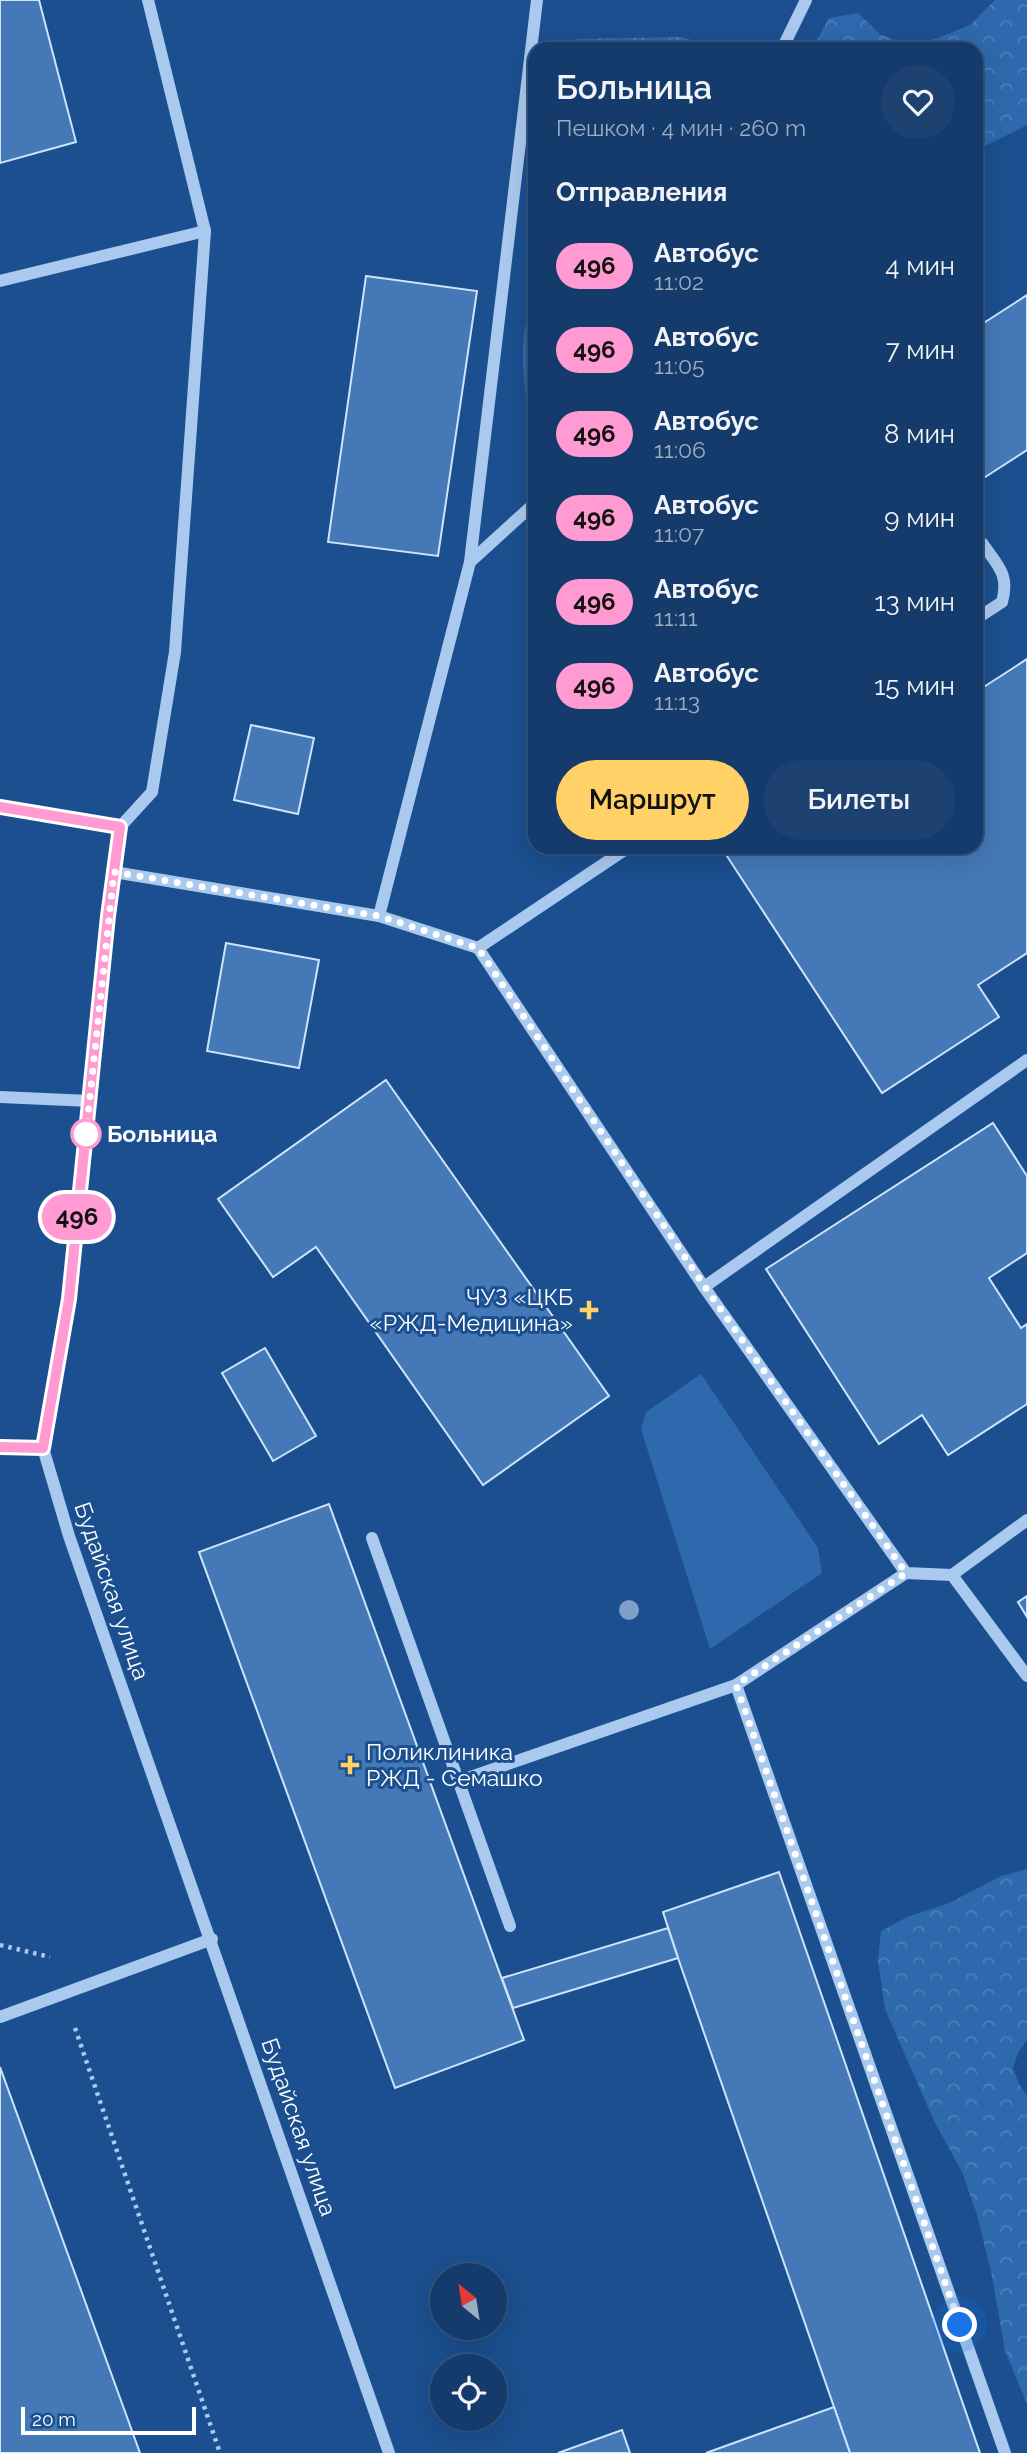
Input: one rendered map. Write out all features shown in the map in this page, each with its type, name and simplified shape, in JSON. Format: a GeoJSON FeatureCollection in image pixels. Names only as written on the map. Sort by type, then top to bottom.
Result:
{"type":"FeatureCollection","features":[{"type":"Feature","properties":{"kind":"street"},"geometry":{"type":"LineString","coordinates":[[0,807],[120,827],[152,792],[175,652],[205,231],[148,0]]}},
{"type":"Feature","properties":{"kind":"street"},"geometry":{"type":"LineString","coordinates":[[532,42],[537,0]]}},
{"type":"Feature","properties":{"kind":"street"},"geometry":{"type":"LineString","coordinates":[[785,42],[806,0]]}},
{"type":"Feature","properties":{"kind":"street"},"geometry":{"type":"LineString","coordinates":[[379,916],[470,562],[528,75]]}},
{"type":"Feature","properties":{"kind":"street"},"geometry":{"type":"LineString","coordinates":[[0,281],[205,231]]}},
{"type":"Feature","properties":{"kind":"street"},"geometry":{"type":"LineString","coordinates":[[470,562],[528,509]]}},
{"type":"Feature","properties":{"kind":"street"},"geometry":{"type":"LineString","coordinates":[[983,544],[1004,574],[1006,589],[1002,602],[983,614]]}},
{"type":"Feature","properties":{"kind":"street","name":"Будайская улица"},"geometry":{"type":"LineString","coordinates":[[120,827],[69,1299],[43,1448],[69,1536],[212,1939],[389,2453]]}},
{"type":"Feature","properties":{"kind":"street"},"geometry":{"type":"LineString","coordinates":[[478,948],[619,854]]}},
{"type":"Feature","properties":{"kind":"street"},"geometry":{"type":"LineString","coordinates":[[114,872],[379,916],[478,948],[705,1287],[906,1573]]}},
{"type":"Feature","properties":{"kind":"street"},"geometry":{"type":"LineString","coordinates":[[705,1287],[1027,1060]]}},
{"type":"Feature","properties":{"kind":"street"},"geometry":{"type":"LineString","coordinates":[[0,1097],[90,1101]]}},
{"type":"Feature","properties":{"kind":"street"},"geometry":{"type":"LineString","coordinates":[[0,1447],[43,1448]]}},
{"type":"Feature","properties":{"kind":"street"},"geometry":{"type":"LineString","coordinates":[[458,1781],[736,1685],[906,1573],[952,1575],[1027,1520]]}},
{"type":"Feature","properties":{"kind":"street"},"geometry":{"type":"LineString","coordinates":[[372,1538],[510,1926]]}},
{"type":"Feature","properties":{"kind":"street"},"geometry":{"type":"LineString","coordinates":[[952,1575],[1027,1676]]}},
{"type":"Feature","properties":{"kind":"street"},"geometry":{"type":"LineString","coordinates":[[736,1685],[1005,2453]]}},
{"type":"Feature","properties":{"kind":"street"},"geometry":{"type":"LineString","coordinates":[[0,2017],[212,1939]]}},
{"type":"Feature","properties":{"kind":"path"},"geometry":{"type":"LineString","coordinates":[[0,1945],[51,1957],[220,2453]]}},
{"type":"Feature","properties":{"kind":"green space"},"geometry":{"type":"Polygon","coordinates":[[[995,0],[1027,0],[1027,125],[983,147],[983,42],[924,42],[970,25],[995,0]]]}},
{"type":"Feature","properties":{"kind":"green space"},"geometry":{"type":"Polygon","coordinates":[[[858,13],[880,34],[899,42],[816,42],[829,18],[858,13]]]}},
{"type":"Feature","properties":{"kind":"green space"},"geometry":{"type":"Polygon","coordinates":[[[681,37],[698,42],[575,42],[575,39],[681,37]]]}},
{"type":"Feature","properties":{"kind":"green space"},"geometry":{"type":"Polygon","coordinates":[[[528,313],[526,395],[523,342],[528,313]]]}},
{"type":"Feature","properties":{"kind":"green space"},"geometry":{"type":"Polygon","coordinates":[[[701,1374],[818,1548],[822,1573],[710,1649],[641,1429],[646,1412],[701,1374]]]}},
{"type":"Feature","properties":{"kind":"green space"},"geometry":{"type":"Polygon","coordinates":[[[1027,1869],[1027,2040],[1018,2053],[1013,2068],[1027,2096],[1027,2404],[1005,2351],[992,2276],[977,2215],[962,2172],[934,2121],[885,2009],[878,1961],[881,1931],[907,1917],[949,1903],[1001,1876],[1027,1869]]]}},
{"type":"Feature","properties":{"kind":"building"},"geometry":{"type":"Polygon","coordinates":[[[0,0],[39,0],[76,142],[0,163],[0,0]]]}},
{"type":"Feature","properties":{"kind":"building"},"geometry":{"type":"Polygon","coordinates":[[[366,276],[477,291],[438,556],[328,542],[366,276]]]}},
{"type":"Feature","properties":{"kind":"building"},"geometry":{"type":"Polygon","coordinates":[[[1027,295],[1027,450],[983,478],[983,323],[1027,295]]]}},
{"type":"Feature","properties":{"kind":"building"},"geometry":{"type":"Polygon","coordinates":[[[1027,659],[1027,953],[978,985],[999,1017],[882,1093],[726,854],[983,854],[983,687],[1027,659]]]}},
{"type":"Feature","properties":{"kind":"building"},"geometry":{"type":"Polygon","coordinates":[[[251,725],[314,738],[298,814],[234,800],[251,725]]]}},
{"type":"Feature","properties":{"kind":"building"},"geometry":{"type":"Polygon","coordinates":[[[226,943],[319,960],[299,1068],[207,1051],[226,943]]]}},
{"type":"Feature","properties":{"kind":"building"},"geometry":{"type":"Polygon","coordinates":[[[386,1080],[609,1396],[483,1485],[316,1247],[273,1277],[218,1199],[386,1080]]]}},
{"type":"Feature","properties":{"kind":"building"},"geometry":{"type":"Polygon","coordinates":[[[993,1123],[1027,1176],[1027,1253],[989,1278],[1021,1328],[1027,1324],[1027,1404],[948,1455],[922,1415],[879,1444],[766,1269],[993,1123]]]}},
{"type":"Feature","properties":{"kind":"building"},"geometry":{"type":"Polygon","coordinates":[[[265,1348],[316,1436],[273,1461],[222,1373],[265,1348]]]}},
{"type":"Feature","properties":{"kind":"building","name":"Поликлиника РЖД - Семашко"},"geometry":{"type":"Polygon","coordinates":[[[329,1504],[524,2040],[395,2088],[199,1552],[329,1504]]]}},
{"type":"Feature","properties":{"kind":"building"},"geometry":{"type":"Polygon","coordinates":[[[1027,1596],[1027,1617],[1018,1602],[1027,1596]]]}},
{"type":"Feature","properties":{"kind":"building"},"geometry":{"type":"Polygon","coordinates":[[[779,1872],[980,2453],[850,2453],[678,1958],[663,1912],[779,1872]]]}},
{"type":"Feature","properties":{"kind":"building"},"geometry":{"type":"Polygon","coordinates":[[[668,1928],[678,1958],[513,2008],[502,1978],[668,1928]]]}},
{"type":"Feature","properties":{"kind":"building"},"geometry":{"type":"Polygon","coordinates":[[[0,2067],[119,2395],[140,2453],[0,2453],[0,2067]]]}},
{"type":"Feature","properties":{"kind":"building"},"geometry":{"type":"Polygon","coordinates":[[[834,2407],[850,2453],[706,2453],[834,2407]]]}},
{"type":"Feature","properties":{"kind":"building"},"geometry":{"type":"Polygon","coordinates":[[[622,2430],[630,2453],[558,2453],[622,2430]]]}},
{"type":"Feature","properties":{"kind":"bus line","name":"496"},"geometry":{"type":"LineString","coordinates":[[0,807],[120,827],[108,916],[69,1299],[43,1448],[0,1447]]}},
{"type":"Feature","properties":{"kind":"place","name":"Больница"},"geometry":{"type":"Point","coordinates":[86,1134]}},
{"type":"Feature","properties":{"kind":"place","name":"ЧУЗ «ЦКБ «РЖД-Медицина»"},"geometry":{"type":"Point","coordinates":[589,1310]}},
{"type":"Feature","properties":{"kind":"place","name":"Поликлиника РЖД - Семашко"},"geometry":{"type":"Point","coordinates":[350,1765]}},
{"type":"Feature","properties":{"kind":"route"},"geometry":{"type":"LineString","coordinates":[[86,1134],[114,872],[379,916],[478,948],[705,1287],[906,1573],[736,1685],[960,2325]]}}]}
